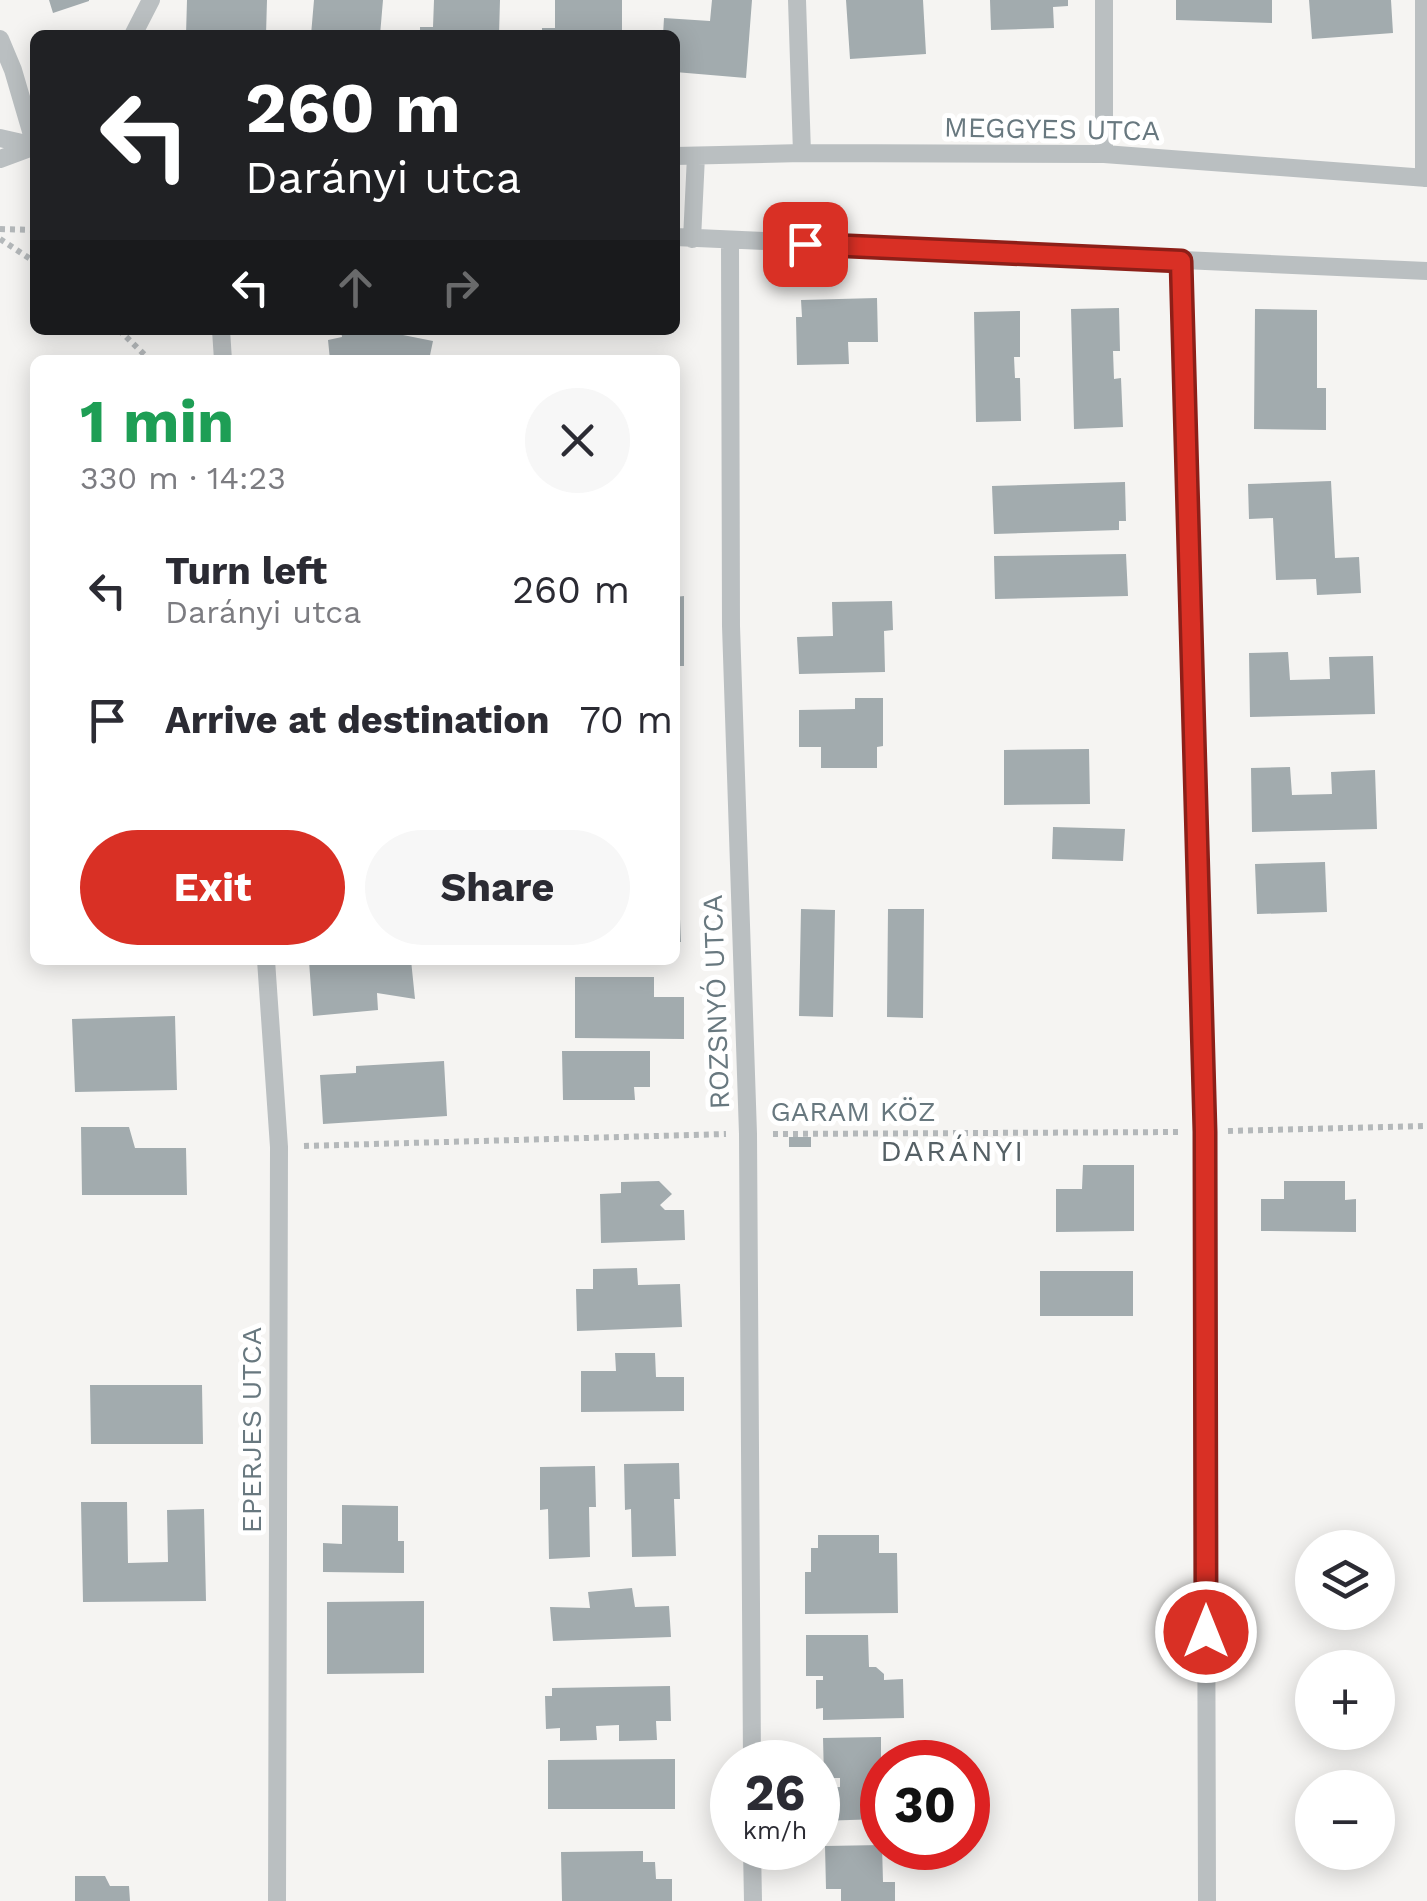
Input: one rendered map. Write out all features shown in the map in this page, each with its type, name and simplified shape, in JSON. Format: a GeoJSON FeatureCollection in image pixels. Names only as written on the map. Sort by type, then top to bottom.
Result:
{"type":"FeatureCollection","features":[{"type":"Feature","properties":{"kind":"street"},"geometry":{"type":"LineString","coordinates":[[136,30],[152,0]]}},
{"type":"Feature","properties":{"kind":"street"},"geometry":{"type":"LineString","coordinates":[[796,0],[802,153]]}},
{"type":"Feature","properties":{"kind":"street"},"geometry":{"type":"LineString","coordinates":[[1104,0],[1104,154]]}},
{"type":"Feature","properties":{"kind":"street"},"geometry":{"type":"LineString","coordinates":[[1424,0],[1426,178]]}},
{"type":"Feature","properties":{"kind":"street"},"geometry":{"type":"LineString","coordinates":[[0,39],[30,129]]}},
{"type":"Feature","properties":{"kind":"street"},"geometry":{"type":"LineString","coordinates":[[0,138],[30,145]]}},
{"type":"Feature","properties":{"kind":"street"},"geometry":{"type":"LineString","coordinates":[[0,158],[30,148]]}},
{"type":"Feature","properties":{"kind":"street","name":"MEGGYES UTCA"},"geometry":{"type":"LineString","coordinates":[[680,156],[1104,154],[1426,178]]}},
{"type":"Feature","properties":{"kind":"street"},"geometry":{"type":"LineString","coordinates":[[696,156],[684,238],[1427,271]]}},
{"type":"Feature","properties":{"kind":"street","name":"ROZSNYÓ UTCA"},"geometry":{"type":"LineString","coordinates":[[730,241],[730,626],[748,1134],[752,1740]]}},
{"type":"Feature","properties":{"kind":"street"},"geometry":{"type":"LineString","coordinates":[[1181,261],[1205,1132],[1207,1901]]}},
{"type":"Feature","properties":{"kind":"street","name":"EPERJES UTCA"},"geometry":{"type":"LineString","coordinates":[[266,965],[279,1147],[276,1901]]}},
{"type":"Feature","properties":{"kind":"street"},"geometry":{"type":"LineString","coordinates":[[752,1870],[753,1901]]}},
{"type":"Feature","properties":{"kind":"path"},"geometry":{"type":"LineString","coordinates":[[0,228],[30,230]]}},
{"type":"Feature","properties":{"kind":"path"},"geometry":{"type":"LineString","coordinates":[[0,239],[30,259]]}},
{"type":"Feature","properties":{"kind":"path"},"geometry":{"type":"LineString","coordinates":[[124,335],[145,355]]}},
{"type":"Feature","properties":{"kind":"path","name":"GARAM KÖZ"},"geometry":{"type":"LineString","coordinates":[[279,1147],[748,1134],[1205,1132],[1427,1126]]}},
{"type":"Feature","properties":{"kind":"building"},"geometry":{"type":"Polygon","coordinates":[[[49,0],[89,0],[89,1],[53,13],[49,0]]]}},
{"type":"Feature","properties":{"kind":"building"},"geometry":{"type":"Polygon","coordinates":[[[187,0],[267,0],[266,30],[186,30],[187,0]]]}},
{"type":"Feature","properties":{"kind":"building"},"geometry":{"type":"Polygon","coordinates":[[[314,0],[383,0],[380,30],[311,30],[314,0]]]}},
{"type":"Feature","properties":{"kind":"building"},"geometry":{"type":"Polygon","coordinates":[[[434,0],[500,0],[499,30],[420,30],[433,27],[434,0]]]}},
{"type":"Feature","properties":{"kind":"building"},"geometry":{"type":"Polygon","coordinates":[[[555,0],[622,0],[622,30],[542,30],[555,28],[555,0]]]}},
{"type":"Feature","properties":{"kind":"building"},"geometry":{"type":"Polygon","coordinates":[[[712,0],[752,0],[746,78],[680,72],[680,30],[663,30],[664,18],[710,21],[712,0]]]}},
{"type":"Feature","properties":{"kind":"building"},"geometry":{"type":"Polygon","coordinates":[[[846,0],[923,0],[926,54],[850,59],[846,0]]]}},
{"type":"Feature","properties":{"kind":"building"},"geometry":{"type":"Polygon","coordinates":[[[990,0],[1068,0],[1068,6],[1053,7],[1054,28],[991,30],[990,0]]]}},
{"type":"Feature","properties":{"kind":"building"},"geometry":{"type":"Polygon","coordinates":[[[1176,0],[1272,0],[1272,23],[1176,20],[1176,0]]]}},
{"type":"Feature","properties":{"kind":"building"},"geometry":{"type":"Polygon","coordinates":[[[1309,0],[1391,0],[1393,33],[1312,39],[1309,0]]]}},
{"type":"Feature","properties":{"kind":"building"},"geometry":{"type":"Polygon","coordinates":[[[877,298],[878,342],[848,342],[849,364],[797,365],[796,317],[802,317],[801,300],[877,298]]]}},
{"type":"Feature","properties":{"kind":"building"},"geometry":{"type":"Polygon","coordinates":[[[1119,308],[1120,351],[1113,351],[1114,379],[1121,378],[1123,427],[1074,429],[1071,309],[1119,308]]]}},
{"type":"Feature","properties":{"kind":"building"},"geometry":{"type":"Polygon","coordinates":[[[1255,309],[1317,310],[1317,388],[1326,388],[1326,430],[1254,429],[1255,309]]]}},
{"type":"Feature","properties":{"kind":"building"},"geometry":{"type":"Polygon","coordinates":[[[1020,311],[1020,357],[1014,357],[1015,378],[1020,378],[1021,421],[976,422],[974,312],[1020,311]]]}},
{"type":"Feature","properties":{"kind":"building"},"geometry":{"type":"Polygon","coordinates":[[[403,335],[433,341],[430,355],[330,355],[328,340],[403,335]]]}},
{"type":"Feature","properties":{"kind":"building"},"geometry":{"type":"Polygon","coordinates":[[[1331,481],[1335,558],[1359,557],[1361,593],[1317,595],[1316,579],[1276,580],[1273,518],[1249,519],[1248,484],[1331,481]]]}},
{"type":"Feature","properties":{"kind":"building"},"geometry":{"type":"Polygon","coordinates":[[[1125,482],[1126,521],[1119,521],[1119,530],[994,534],[992,486],[1125,482]]]}},
{"type":"Feature","properties":{"kind":"building"},"geometry":{"type":"Polygon","coordinates":[[[1126,554],[1128,596],[995,599],[994,556],[1126,554]]]}},
{"type":"Feature","properties":{"kind":"building"},"geometry":{"type":"Polygon","coordinates":[[[680,596],[684,596],[684,666],[680,666],[680,596]]]}},
{"type":"Feature","properties":{"kind":"building"},"geometry":{"type":"Polygon","coordinates":[[[892,601],[893,630],[884,631],[885,672],[799,674],[797,637],[833,636],[832,602],[892,601]]]}},
{"type":"Feature","properties":{"kind":"building"},"geometry":{"type":"Polygon","coordinates":[[[1288,652],[1290,680],[1330,679],[1329,657],[1373,656],[1375,714],[1250,717],[1249,653],[1288,652]]]}},
{"type":"Feature","properties":{"kind":"building"},"geometry":{"type":"Polygon","coordinates":[[[855,698],[883,698],[883,746],[877,747],[877,768],[821,768],[821,747],[799,747],[799,710],[855,709],[855,698]]]}},
{"type":"Feature","properties":{"kind":"building"},"geometry":{"type":"Polygon","coordinates":[[[1089,749],[1090,804],[1004,805],[1004,750],[1089,749]]]}},
{"type":"Feature","properties":{"kind":"building"},"geometry":{"type":"Polygon","coordinates":[[[1290,767],[1292,795],[1332,794],[1331,772],[1375,770],[1377,829],[1252,832],[1251,768],[1290,767]]]}},
{"type":"Feature","properties":{"kind":"building"},"geometry":{"type":"Polygon","coordinates":[[[1053,827],[1125,829],[1123,861],[1052,859],[1053,827]]]}},
{"type":"Feature","properties":{"kind":"building"},"geometry":{"type":"Polygon","coordinates":[[[1325,862],[1327,912],[1257,914],[1255,864],[1325,862]]]}},
{"type":"Feature","properties":{"kind":"building"},"geometry":{"type":"Polygon","coordinates":[[[801,909],[835,910],[833,1017],[799,1016],[801,909]]]}},
{"type":"Feature","properties":{"kind":"building"},"geometry":{"type":"Polygon","coordinates":[[[888,909],[924,909],[923,1018],[887,1017],[888,909]]]}},
{"type":"Feature","properties":{"kind":"building"},"geometry":{"type":"Polygon","coordinates":[[[309,965],[412,965],[415,999],[377,993],[378,1010],[313,1016],[309,965]]]}},
{"type":"Feature","properties":{"kind":"building"},"geometry":{"type":"Polygon","coordinates":[[[575,977],[654,977],[654,997],[684,997],[684,1039],[575,1038],[575,977]]]}},
{"type":"Feature","properties":{"kind":"building"},"geometry":{"type":"Polygon","coordinates":[[[175,1016],[177,1090],[75,1092],[72,1019],[175,1016]]]}},
{"type":"Feature","properties":{"kind":"building"},"geometry":{"type":"Polygon","coordinates":[[[562,1051],[650,1051],[650,1087],[634,1087],[635,1100],[563,1100],[562,1051]]]}},
{"type":"Feature","properties":{"kind":"building"},"geometry":{"type":"Polygon","coordinates":[[[444,1061],[447,1116],[323,1124],[320,1075],[356,1073],[356,1066],[444,1061]]]}},
{"type":"Feature","properties":{"kind":"building"},"geometry":{"type":"Polygon","coordinates":[[[81,1127],[129,1127],[135,1148],[186,1148],[187,1195],[82,1195],[81,1127]]]}},
{"type":"Feature","properties":{"kind":"building"},"geometry":{"type":"Polygon","coordinates":[[[789,1137],[811,1137],[811,1147],[789,1147],[789,1137]]]}},
{"type":"Feature","properties":{"kind":"building"},"geometry":{"type":"Polygon","coordinates":[[[1083,1165],[1134,1165],[1134,1231],[1056,1232],[1056,1189],[1082,1189],[1083,1165]]]}},
{"type":"Feature","properties":{"kind":"building"},"geometry":{"type":"Polygon","coordinates":[[[659,1181],[672,1194],[660,1205],[665,1210],[684,1210],[685,1240],[601,1243],[600,1194],[621,1193],[621,1182],[659,1181]]]}},
{"type":"Feature","properties":{"kind":"building"},"geometry":{"type":"Polygon","coordinates":[[[1284,1181],[1345,1181],[1345,1200],[1356,1199],[1356,1232],[1261,1231],[1261,1199],[1284,1199],[1284,1181]]]}},
{"type":"Feature","properties":{"kind":"building"},"geometry":{"type":"Polygon","coordinates":[[[637,1268],[638,1285],[680,1284],[682,1327],[577,1331],[576,1289],[593,1289],[593,1269],[637,1268]]]}},
{"type":"Feature","properties":{"kind":"building"},"geometry":{"type":"Polygon","coordinates":[[[1040,1271],[1133,1271],[1133,1316],[1040,1316],[1040,1271]]]}},
{"type":"Feature","properties":{"kind":"building"},"geometry":{"type":"Polygon","coordinates":[[[615,1353],[655,1353],[656,1377],[684,1377],[684,1411],[581,1412],[581,1371],[616,1371],[615,1353]]]}},
{"type":"Feature","properties":{"kind":"building"},"geometry":{"type":"Polygon","coordinates":[[[90,1385],[202,1385],[203,1444],[91,1444],[90,1385]]]}},
{"type":"Feature","properties":{"kind":"building"},"geometry":{"type":"Polygon","coordinates":[[[679,1463],[680,1499],[674,1499],[676,1556],[632,1557],[631,1509],[625,1510],[624,1464],[679,1463]]]}},
{"type":"Feature","properties":{"kind":"building"},"geometry":{"type":"Polygon","coordinates":[[[595,1466],[596,1507],[589,1507],[590,1557],[549,1559],[548,1509],[540,1510],[540,1467],[595,1466]]]}},
{"type":"Feature","properties":{"kind":"building"},"geometry":{"type":"Polygon","coordinates":[[[81,1502],[127,1502],[128,1563],[168,1562],[167,1510],[204,1509],[206,1601],[83,1602],[81,1502]]]}},
{"type":"Feature","properties":{"kind":"building"},"geometry":{"type":"Polygon","coordinates":[[[342,1505],[398,1506],[398,1541],[404,1541],[404,1573],[323,1572],[323,1543],[342,1544],[342,1505]]]}},
{"type":"Feature","properties":{"kind":"building"},"geometry":{"type":"Polygon","coordinates":[[[818,1535],[879,1535],[879,1553],[897,1553],[898,1613],[805,1614],[805,1572],[811,1572],[811,1548],[818,1548],[818,1535]]]}},
{"type":"Feature","properties":{"kind":"building"},"geometry":{"type":"Polygon","coordinates":[[[632,1588],[635,1607],[669,1606],[671,1637],[553,1641],[550,1607],[590,1608],[588,1592],[632,1588]]]}},
{"type":"Feature","properties":{"kind":"building"},"geometry":{"type":"Polygon","coordinates":[[[424,1601],[424,1673],[327,1674],[327,1602],[424,1601]]]}},
{"type":"Feature","properties":{"kind":"building"},"geometry":{"type":"Polygon","coordinates":[[[806,1635],[868,1635],[869,1667],[876,1667],[884,1674],[884,1680],[903,1679],[904,1718],[823,1720],[823,1708],[816,1709],[816,1680],[823,1680],[823,1676],[806,1676],[806,1635]]]}},
{"type":"Feature","properties":{"kind":"building"},"geometry":{"type":"Polygon","coordinates":[[[670,1686],[671,1721],[656,1721],[657,1740],[619,1741],[619,1725],[596,1726],[597,1740],[560,1741],[560,1728],[546,1729],[545,1696],[552,1696],[552,1688],[670,1686]]]}},
{"type":"Feature","properties":{"kind":"building"},"geometry":{"type":"Polygon","coordinates":[[[881,1737],[860,1740],[860,1820],[840,1820],[840,1740],[823,1738],[881,1737]]]}},
{"type":"Feature","properties":{"kind":"building"},"geometry":{"type":"Polygon","coordinates":[[[675,1759],[675,1809],[548,1809],[548,1760],[675,1759]]]}},
{"type":"Feature","properties":{"kind":"building"},"geometry":{"type":"Polygon","coordinates":[[[860,1845],[860,1870],[883,1870],[883,1882],[895,1882],[895,1901],[841,1901],[841,1889],[826,1889],[826,1870],[840,1870],[840,1846],[860,1845]]]}},
{"type":"Feature","properties":{"kind":"building"},"geometry":{"type":"Polygon","coordinates":[[[643,1851],[643,1862],[655,1862],[656,1879],[672,1879],[672,1901],[562,1901],[561,1852],[643,1851]]]}},
{"type":"Feature","properties":{"kind":"building"},"geometry":{"type":"Polygon","coordinates":[[[75,1876],[105,1876],[110,1886],[129,1886],[130,1901],[75,1901],[75,1876]]]}},
{"type":"Feature","properties":{"kind":"district","name":"DARÁNYI"},"geometry":{"type":"Point","coordinates":[953,1150]}},
{"type":"Feature","properties":{"kind":"route"},"geometry":{"type":"LineString","coordinates":[[805,244],[1181,261],[1205,1132],[1206,1632]]}}]}
